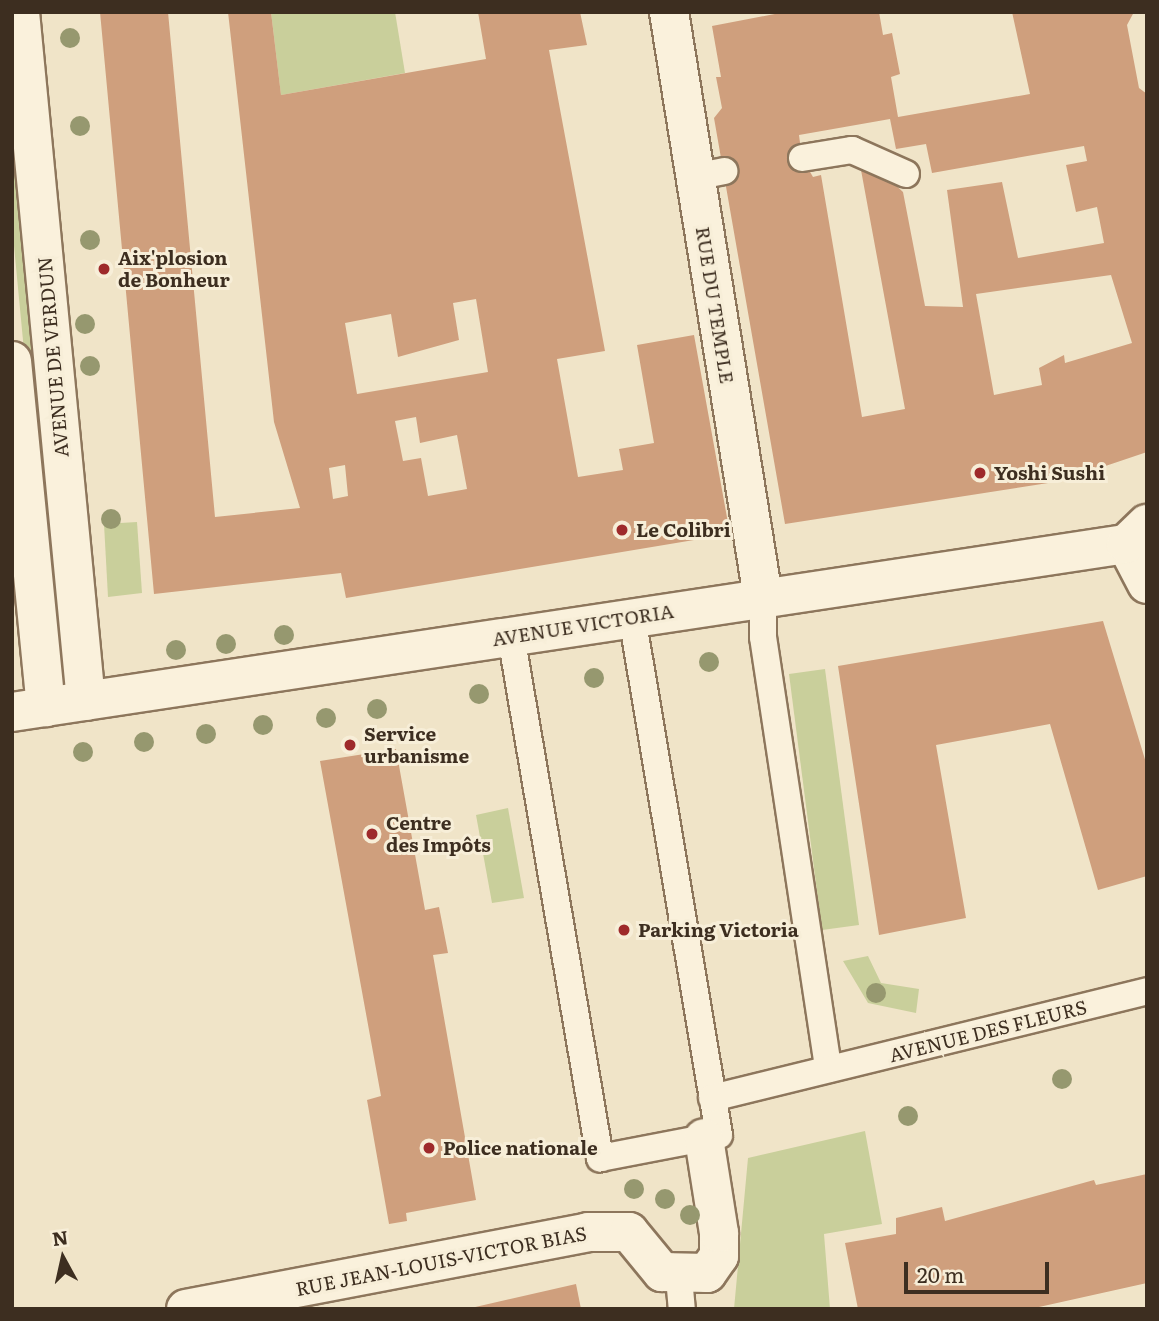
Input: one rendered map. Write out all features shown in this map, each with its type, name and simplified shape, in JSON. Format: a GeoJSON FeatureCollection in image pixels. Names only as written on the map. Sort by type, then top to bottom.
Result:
{"type":"FeatureCollection","features":[{"type":"Feature","properties":{"kind":"street","name":"AVENUE DE VERDUN"},"geometry":{"type":"LineString","coordinates":[[20,12],[86,701]]}},
{"type":"Feature","properties":{"kind":"street","name":"RUE DU TEMPLE"},"geometry":{"type":"LineString","coordinates":[[668,12],[709,174],[763,597]]}},
{"type":"Feature","properties":{"kind":"street","name":"AVENUE DE VERDUN"},"geometry":{"type":"LineString","coordinates":[[12,361],[29,710]]}},
{"type":"Feature","properties":{"kind":"street","name":"AVENUE VICTORIA"},"geometry":{"type":"LineString","coordinates":[[29,710],[632,618],[1136,534]]}},
{"type":"Feature","properties":{"kind":"street"},"geometry":{"type":"LineString","coordinates":[[1136,534],[1147,584]]}},
{"type":"Feature","properties":{"kind":"street","name":"RUE JEAN-LOUIS-VICTOR BIAS"},"geometry":{"type":"LineString","coordinates":[[186,1309],[588,1232],[629,1232],[681,1293],[706,1273],[719,1256],[704,1138]]}},
{"type":"Feature","properties":{"kind":"lane"},"geometry":{"type":"LineString","coordinates":[[802,158],[852,150],[906,174]]}},
{"type":"Feature","properties":{"kind":"lane"},"geometry":{"type":"LineString","coordinates":[[763,597],[764,637],[828,1069]]}},
{"type":"Feature","properties":{"kind":"lane"},"geometry":{"type":"LineString","coordinates":[[511,636],[600,1158],[719,1135],[632,618]]}},
{"type":"Feature","properties":{"kind":"lane","name":"AVENUE DES FLEURS"},"geometry":{"type":"LineString","coordinates":[[712,1098],[1147,991]]}},
{"type":"Feature","properties":{"kind":"green space"},"geometry":{"type":"Polygon","coordinates":[[[12,12],[66,621],[50,623],[12,225],[12,12]]]}},
{"type":"Feature","properties":{"kind":"green space"},"geometry":{"type":"Polygon","coordinates":[[[271,12],[395,12],[405,73],[281,95],[271,12]]]}},
{"type":"Feature","properties":{"kind":"green space"},"geometry":{"type":"Polygon","coordinates":[[[137,522],[142,593],[108,597],[104,524],[137,522]]]}},
{"type":"Feature","properties":{"kind":"green space"},"geometry":{"type":"Polygon","coordinates":[[[825,669],[859,925],[822,930],[789,674],[825,669]]]}},
{"type":"Feature","properties":{"kind":"green space"},"geometry":{"type":"Polygon","coordinates":[[[508,808],[524,898],[492,903],[476,815],[508,808]]]}},
{"type":"Feature","properties":{"kind":"green space"},"geometry":{"type":"Polygon","coordinates":[[[868,956],[881,983],[919,989],[916,1013],[868,1003],[843,961],[868,956]]]}},
{"type":"Feature","properties":{"kind":"green space"},"geometry":{"type":"Polygon","coordinates":[[[865,1131],[882,1224],[824,1234],[830,1309],[734,1309],[748,1158],[865,1131]]]}},
{"type":"Feature","properties":{"kind":"building"},"geometry":{"type":"Polygon","coordinates":[[[100,12],[168,12],[215,517],[300,508],[274,422],[228,12],[271,12],[281,95],[486,59],[478,12],[580,12],[587,45],[549,50],[605,351],[557,359],[578,477],[623,470],[619,449],[654,443],[637,345],[694,335],[730,534],[346,598],[341,573],[154,594],[100,12]],[[476,299],[453,303],[459,340],[398,357],[391,314],[345,323],[357,394],[488,372],[476,299]],[[416,417],[395,421],[403,461],[421,458],[428,496],[467,489],[457,435],[420,443],[416,417]],[[345,465],[329,468],[333,499],[348,496],[345,465]]]}},
{"type":"Feature","properties":{"kind":"building"},"geometry":{"type":"Polygon","coordinates":[[[785,12],[879,12],[883,35],[892,33],[900,74],[891,77],[898,117],[1030,94],[1012,12],[1134,12],[1127,25],[1139,88],[1147,94],[1147,452],[1061,481],[785,524],[714,118],[722,108],[716,77],[721,77],[712,26],[785,12]],[[890,119],[799,135],[802,158],[813,177],[821,175],[862,417],[905,409],[861,170],[889,179],[903,192],[925,306],[963,307],[947,190],[1002,182],[1018,258],[1104,243],[1097,207],[1076,212],[1066,165],[1087,161],[1084,146],[932,173],[926,144],[896,149],[890,119]],[[1111,275],[976,294],[994,395],[1042,385],[1039,368],[1064,355],[1065,363],[1132,343],[1111,275]]]}},
{"type":"Feature","properties":{"kind":"building"},"geometry":{"type":"Polygon","coordinates":[[[1103,621],[1147,766],[1147,876],[1098,890],[1050,724],[936,745],[966,918],[879,935],[838,666],[1103,621]]]}},
{"type":"Feature","properties":{"kind":"building","name":"Centre des Impôts"},"geometry":{"type":"Polygon","coordinates":[[[396,749],[425,910],[439,907],[448,953],[433,955],[476,1200],[406,1213],[407,1221],[389,1224],[367,1100],[381,1096],[320,761],[396,749]]]}},
{"type":"Feature","properties":{"kind":"building"},"geometry":{"type":"Polygon","coordinates":[[[1147,1174],[1147,1283],[1030,1309],[858,1309],[845,1243],[896,1234],[896,1218],[942,1207],[945,1221],[1094,1180],[1096,1185],[1147,1174]]]}},
{"type":"Feature","properties":{"kind":"building"},"geometry":{"type":"Polygon","coordinates":[[[576,1284],[581,1309],[471,1308],[576,1284]]]}},
{"type":"Feature","properties":{"kind":"place","name":"Aix'plosion de Bonheur"},"geometry":{"type":"Point","coordinates":[104,269]}},
{"type":"Feature","properties":{"kind":"place","name":"Yoshi Sushi"},"geometry":{"type":"Point","coordinates":[980,473]}},
{"type":"Feature","properties":{"kind":"place","name":"Le Colibri"},"geometry":{"type":"Point","coordinates":[622,530]}},
{"type":"Feature","properties":{"kind":"place","name":"Service urbanisme"},"geometry":{"type":"Point","coordinates":[350,745]}},
{"type":"Feature","properties":{"kind":"place","name":"Centre des Impôts"},"geometry":{"type":"Point","coordinates":[372,834]}},
{"type":"Feature","properties":{"kind":"place","name":"Parking Victoria"},"geometry":{"type":"Point","coordinates":[624,930]}},
{"type":"Feature","properties":{"kind":"place","name":"Police nationale"},"geometry":{"type":"Point","coordinates":[429,1148]}}]}
